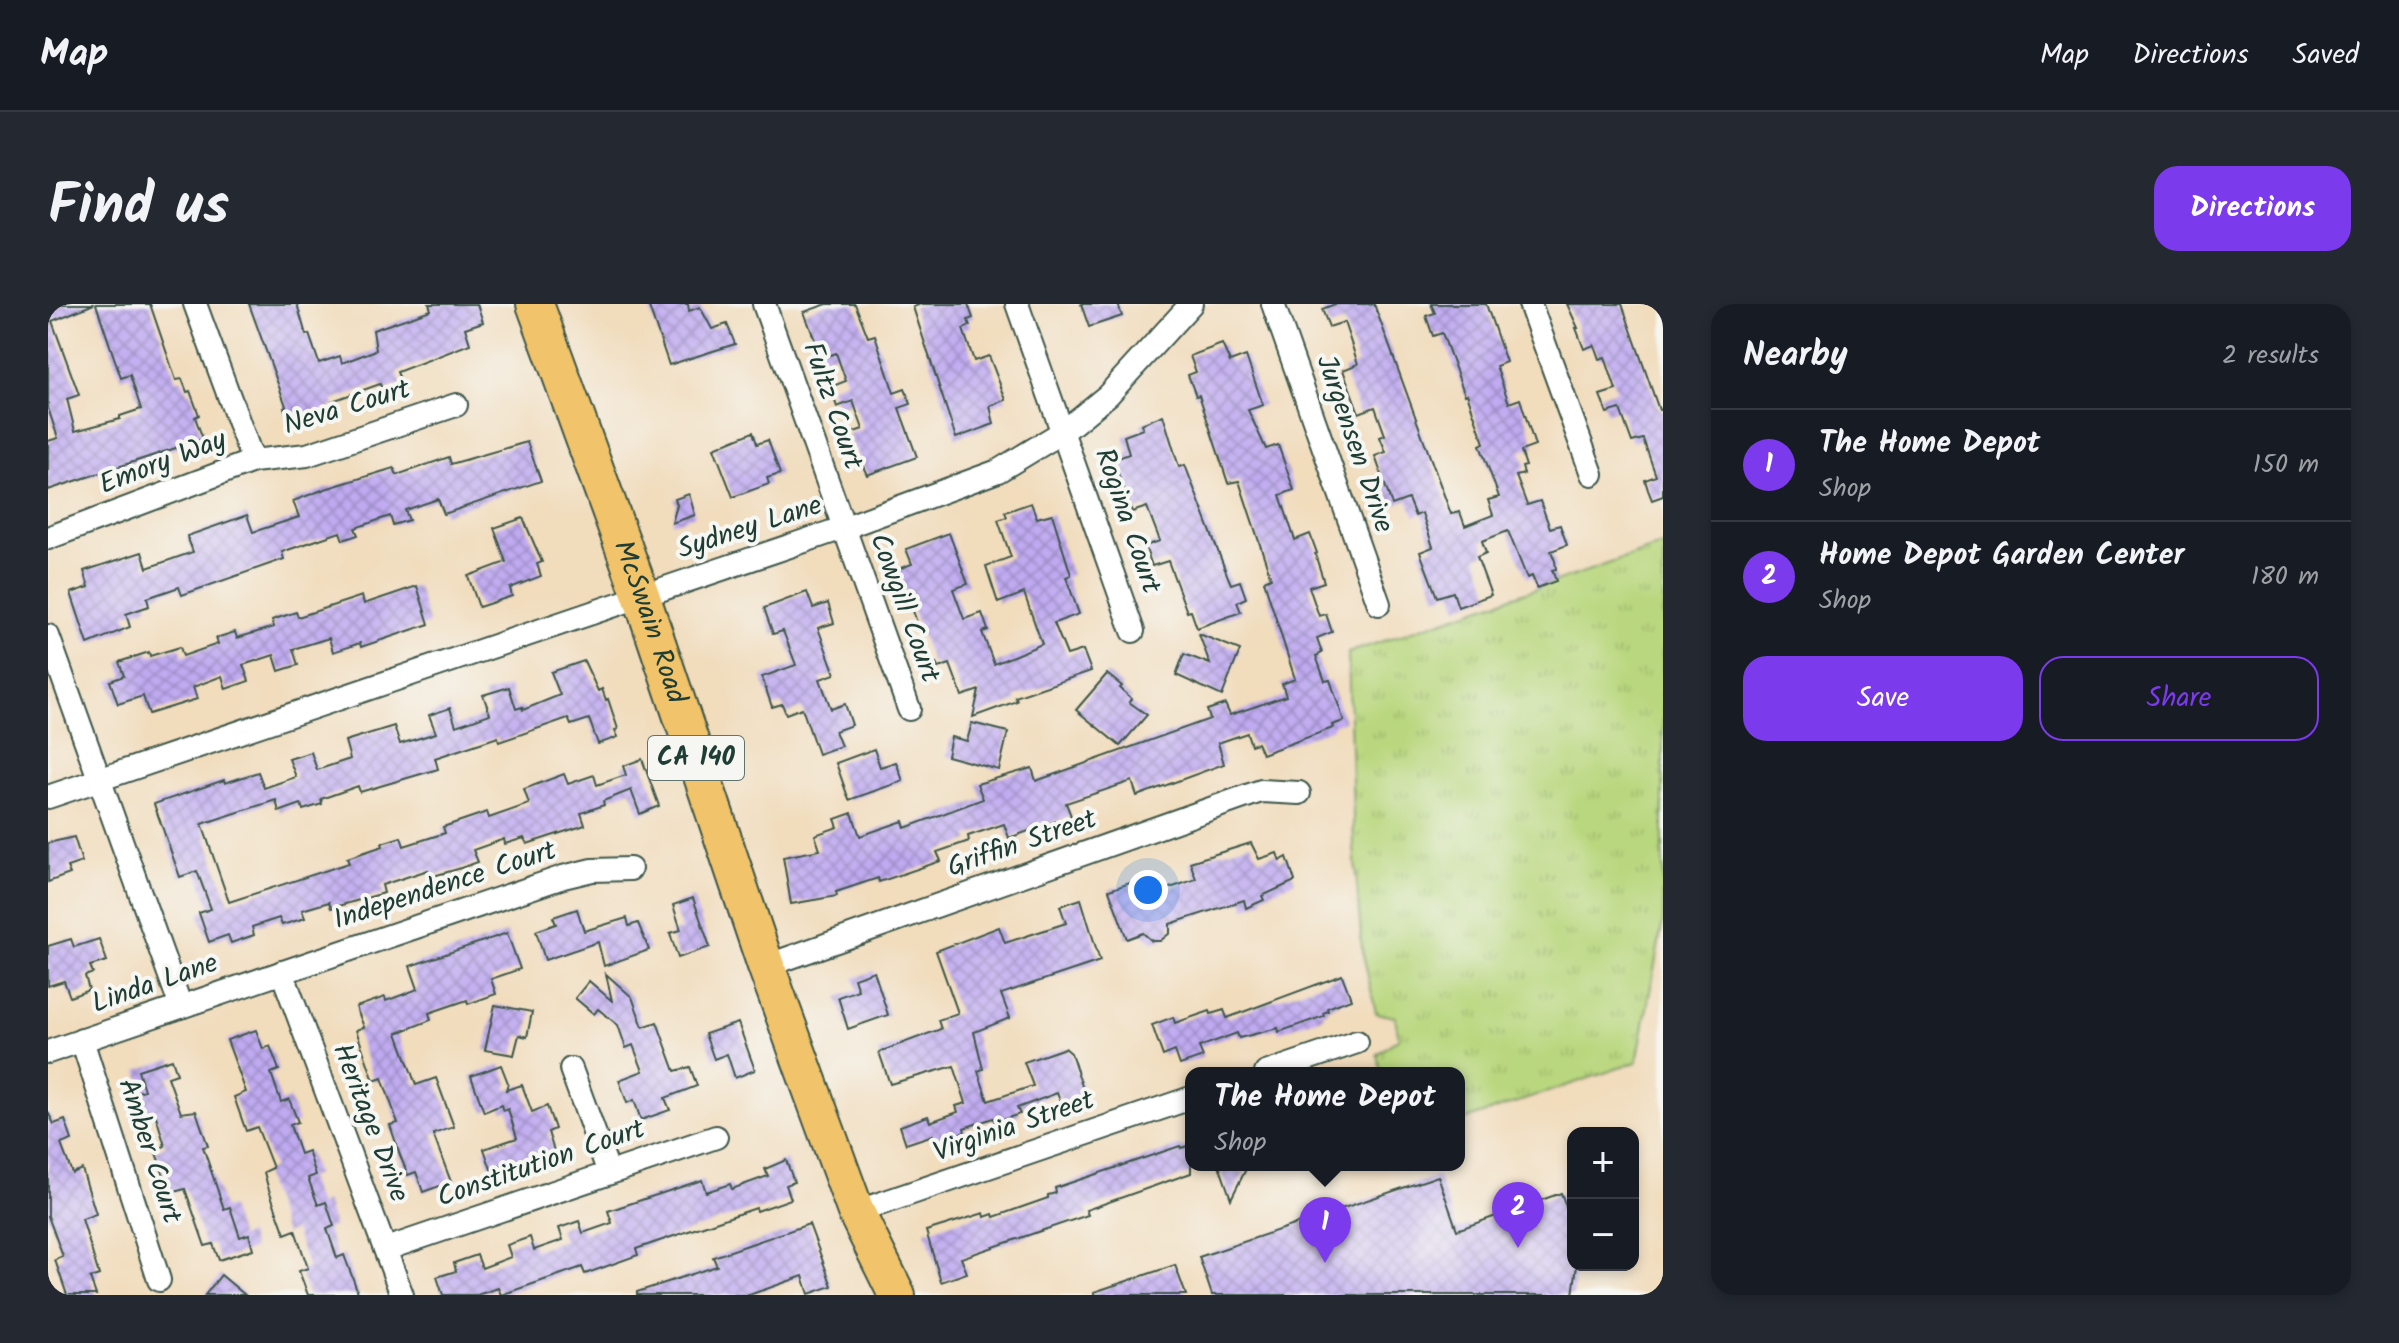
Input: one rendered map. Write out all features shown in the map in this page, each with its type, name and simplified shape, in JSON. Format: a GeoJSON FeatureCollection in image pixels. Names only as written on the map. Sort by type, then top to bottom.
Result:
{"type":"FeatureCollection","features":[{"type":"Feature","properties":{"kind":"main road","name":"McSwain Road"},"geometry":{"type":"LineString","coordinates":[[535,304],[641,595],[766,966],[856,1212],[897,1295]]}},
{"type":"Feature","properties":{"kind":"main road","name":"McSwain Road"},"geometry":{"type":"LineString","coordinates":[[856,1212],[874,1295]]}},
{"type":"Feature","properties":{"kind":"street"},"geometry":{"type":"LineString","coordinates":[[195,304],[253,461]]}},
{"type":"Feature","properties":{"kind":"street","name":"Fultz Court"},"geometry":{"type":"LineString","coordinates":[[764,304],[843,528]]}},
{"type":"Feature","properties":{"kind":"street","name":"Rogina Court"},"geometry":{"type":"LineString","coordinates":[[1017,304],[1133,631]]}},
{"type":"Feature","properties":{"kind":"street","name":"Sydney Lane"},"geometry":{"type":"LineString","coordinates":[[48,797],[843,528],[998,471],[1064,431],[1108,395],[1191,304]]}},
{"type":"Feature","properties":{"kind":"street","name":"Jurgensen Drive"},"geometry":{"type":"LineString","coordinates":[[1273,304],[1379,604]]}},
{"type":"Feature","properties":{"kind":"street"},"geometry":{"type":"LineString","coordinates":[[1530,304],[1592,474]]}},
{"type":"Feature","properties":{"kind":"street","name":"Neva Court"},"geometry":{"type":"LineString","coordinates":[[253,461],[307,455],[456,405]]}},
{"type":"Feature","properties":{"kind":"street","name":"Emory Way"},"geometry":{"type":"LineString","coordinates":[[48,538],[253,461]]}},
{"type":"Feature","properties":{"kind":"street","name":"Cowgill Court"},"geometry":{"type":"LineString","coordinates":[[843,528],[909,709]]}},
{"type":"Feature","properties":{"kind":"street"},"geometry":{"type":"LineString","coordinates":[[48,636],[181,1007]]}},
{"type":"Feature","properties":{"kind":"street","name":"Griffin Street"},"geometry":{"type":"LineString","coordinates":[[766,966],[1261,791],[1299,793]]}},
{"type":"Feature","properties":{"kind":"street","name":"Independence Court"},"geometry":{"type":"LineString","coordinates":[[282,972],[563,877],[592,870],[630,869]]}},
{"type":"Feature","properties":{"kind":"street","name":"Linda Lane"},"geometry":{"type":"LineString","coordinates":[[48,1052],[282,972]]}},
{"type":"Feature","properties":{"kind":"street","name":"Heritage Drive"},"geometry":{"type":"LineString","coordinates":[[282,972],[402,1295]]}},
{"type":"Feature","properties":{"kind":"street","name":"Amber Court"},"geometry":{"type":"LineString","coordinates":[[82,1040],[159,1280]]}},
{"type":"Feature","properties":{"kind":"street"},"geometry":{"type":"LineString","coordinates":[[1284,1067],[1357,1042]]}},
{"type":"Feature","properties":{"kind":"street"},"geometry":{"type":"LineString","coordinates":[[571,1069],[609,1173]]}},
{"type":"Feature","properties":{"kind":"street","name":"Virginia Street"},"geometry":{"type":"LineString","coordinates":[[856,1212],[1185,1100]]}},
{"type":"Feature","properties":{"kind":"street","name":"Constitution Court"},"geometry":{"type":"LineString","coordinates":[[386,1249],[716,1137]]}},
{"type":"Feature","properties":{"kind":"green space"},"geometry":{"type":"Polygon","coordinates":[[[1663,545],[1663,921],[1637,1062],[1465,1120],[1465,1067],[1380,1067],[1377,1054],[1399,1038],[1395,1017],[1376,1013],[1362,949],[1354,847],[1348,653],[1663,545]]]}},
{"type":"Feature","properties":{"kind":"building"},"geometry":{"type":"Polygon","coordinates":[[[48,304],[94,304],[52,321],[79,395],[67,399],[75,431],[120,419],[120,416],[141,409],[130,375],[121,378],[96,304],[150,304],[176,380],[182,379],[187,392],[190,391],[199,415],[195,417],[203,439],[48,490],[48,441],[58,438],[48,408],[48,304]]]}},
{"type":"Feature","properties":{"kind":"building"},"geometry":{"type":"Polygon","coordinates":[[[249,304],[297,304],[319,363],[340,356],[342,363],[376,350],[373,330],[431,310],[429,304],[477,304],[483,322],[465,328],[470,344],[397,372],[402,384],[383,391],[380,384],[332,401],[334,406],[289,421],[249,304]]]}},
{"type":"Feature","properties":{"kind":"building"},"geometry":{"type":"Polygon","coordinates":[[[648,304],[688,304],[689,311],[700,307],[712,329],[727,324],[735,344],[669,365],[648,304]]]}},
{"type":"Feature","properties":{"kind":"building"},"geometry":{"type":"Polygon","coordinates":[[[827,304],[855,304],[868,337],[875,335],[894,393],[905,389],[911,404],[899,408],[917,457],[867,475],[848,434],[863,429],[853,401],[837,407],[830,387],[846,381],[836,353],[822,358],[804,312],[827,304]]]}},
{"type":"Feature","properties":{"kind":"building"},"geometry":{"type":"Polygon","coordinates":[[[921,304],[968,304],[973,318],[968,320],[970,326],[963,329],[974,361],[989,356],[1006,400],[990,406],[994,424],[956,438],[913,307],[921,304]]]}},
{"type":"Feature","properties":{"kind":"building"},"geometry":{"type":"Polygon","coordinates":[[[1081,304],[1118,304],[1122,316],[1089,327],[1081,304]]]}},
{"type":"Feature","properties":{"kind":"building"},"geometry":{"type":"Polygon","coordinates":[[[1335,304],[1374,304],[1451,514],[1460,512],[1465,526],[1493,515],[1488,500],[1499,497],[1480,445],[1484,443],[1467,394],[1442,333],[1433,336],[1426,316],[1435,313],[1431,304],[1486,304],[1506,362],[1496,366],[1509,403],[1520,399],[1535,446],[1521,451],[1526,466],[1522,467],[1524,474],[1516,476],[1527,505],[1540,501],[1550,528],[1560,525],[1567,545],[1551,551],[1556,581],[1537,588],[1532,576],[1527,578],[1508,531],[1482,541],[1486,553],[1477,557],[1491,595],[1458,607],[1453,592],[1437,597],[1420,552],[1433,547],[1422,513],[1415,516],[1408,499],[1392,505],[1375,456],[1386,452],[1380,437],[1385,435],[1375,407],[1359,413],[1343,370],[1358,364],[1344,322],[1329,327],[1322,309],[1335,304]]]}},
{"type":"Feature","properties":{"kind":"building"},"geometry":{"type":"Polygon","coordinates":[[[1567,304],[1622,304],[1659,410],[1663,409],[1663,496],[1652,500],[1648,490],[1645,480],[1656,476],[1643,439],[1632,442],[1620,409],[1607,413],[1600,395],[1616,390],[1605,357],[1599,359],[1594,345],[1584,349],[1567,304]]]}},
{"type":"Feature","properties":{"kind":"building"},"geometry":{"type":"Polygon","coordinates":[[[1222,344],[1230,362],[1246,356],[1263,405],[1248,410],[1266,449],[1278,445],[1294,490],[1280,495],[1295,540],[1310,534],[1317,553],[1324,582],[1309,587],[1319,616],[1326,614],[1332,632],[1317,638],[1322,653],[1316,656],[1325,681],[1330,680],[1344,721],[1262,754],[1257,743],[1251,745],[1247,733],[1218,743],[1224,764],[1137,796],[1132,781],[1066,803],[1071,816],[1009,838],[1004,824],[968,836],[969,841],[937,852],[941,861],[879,882],[878,878],[836,892],[837,896],[791,904],[783,857],[820,850],[815,835],[838,827],[835,819],[852,813],[860,836],[903,821],[905,828],[983,799],[977,784],[1032,768],[1036,781],[1210,719],[1207,710],[1225,704],[1230,715],[1286,696],[1282,684],[1295,679],[1264,581],[1271,578],[1239,481],[1228,483],[1199,395],[1196,396],[1188,375],[1196,372],[1190,356],[1222,344]]]}},
{"type":"Feature","properties":{"kind":"building"},"geometry":{"type":"Polygon","coordinates":[[[1163,415],[1179,467],[1185,465],[1231,584],[1240,581],[1246,598],[1237,602],[1241,612],[1197,628],[1191,611],[1187,612],[1168,561],[1152,566],[1145,546],[1160,541],[1147,507],[1132,512],[1113,460],[1129,454],[1124,436],[1143,429],[1141,424],[1163,415]]]}},
{"type":"Feature","properties":{"kind":"building"},"geometry":{"type":"Polygon","coordinates":[[[753,432],[757,444],[768,440],[780,474],[767,478],[769,484],[733,497],[714,448],[753,432]]]}},
{"type":"Feature","properties":{"kind":"building"},"geometry":{"type":"Polygon","coordinates":[[[527,442],[541,481],[444,514],[438,499],[405,510],[409,520],[393,525],[390,516],[355,528],[358,535],[343,540],[340,532],[282,552],[284,559],[182,595],[179,587],[147,598],[149,606],[126,614],[130,627],[88,644],[71,593],[89,587],[84,571],[142,552],[147,568],[193,552],[187,536],[247,515],[253,532],[299,517],[293,501],[325,489],[394,468],[397,475],[449,457],[451,464],[527,442]]]}},
{"type":"Feature","properties":{"kind":"building"},"geometry":{"type":"Polygon","coordinates":[[[689,494],[695,515],[672,523],[677,505],[675,499],[689,494]]]}},
{"type":"Feature","properties":{"kind":"building"},"geometry":{"type":"Polygon","coordinates":[[[1031,503],[1037,518],[1052,514],[1071,575],[1066,577],[1079,614],[1054,623],[1067,655],[1083,650],[1091,671],[1015,697],[1017,701],[973,717],[979,690],[962,696],[950,664],[938,668],[936,663],[932,664],[898,569],[912,564],[906,549],[949,533],[968,584],[953,589],[964,619],[982,613],[988,630],[982,632],[994,664],[1042,644],[1024,593],[998,603],[986,566],[1011,557],[998,520],[1007,517],[1005,512],[1031,503]]]}},
{"type":"Feature","properties":{"kind":"building"},"geometry":{"type":"Polygon","coordinates":[[[523,518],[542,562],[537,564],[541,576],[510,588],[512,596],[479,607],[468,576],[506,562],[494,528],[523,518]]]}},
{"type":"Feature","properties":{"kind":"building"},"geometry":{"type":"Polygon","coordinates":[[[417,586],[429,624],[361,647],[360,643],[333,652],[329,638],[293,649],[298,665],[279,671],[274,655],[243,665],[249,681],[226,689],[222,676],[193,687],[197,699],[149,714],[143,696],[118,704],[110,681],[124,676],[119,662],[149,652],[150,656],[180,647],[183,656],[218,644],[216,638],[235,632],[237,638],[274,627],[272,620],[296,612],[298,617],[362,596],[364,604],[417,586]]]}},
{"type":"Feature","properties":{"kind":"building"},"geometry":{"type":"Polygon","coordinates":[[[807,592],[813,608],[828,603],[834,623],[818,628],[835,674],[820,679],[831,709],[845,704],[852,725],[835,731],[841,746],[818,754],[802,708],[786,714],[782,704],[772,707],[762,677],[796,665],[783,631],[773,634],[764,608],[807,592]]]}},
{"type":"Feature","properties":{"kind":"building"},"geometry":{"type":"Polygon","coordinates":[[[1199,634],[1240,650],[1222,696],[1176,675],[1184,654],[1210,664],[1199,634]]]}},
{"type":"Feature","properties":{"kind":"building"},"geometry":{"type":"Polygon","coordinates":[[[584,661],[598,691],[602,689],[608,699],[618,737],[598,744],[589,719],[571,725],[568,718],[499,742],[498,737],[435,758],[438,769],[360,792],[358,786],[321,799],[322,804],[303,810],[301,804],[279,812],[276,800],[202,824],[229,902],[349,863],[347,858],[383,846],[382,843],[401,837],[404,846],[445,833],[443,827],[487,812],[489,818],[529,804],[524,789],[564,774],[568,784],[594,775],[597,785],[626,775],[623,766],[642,759],[659,806],[640,814],[631,790],[581,813],[585,825],[527,844],[524,838],[505,844],[504,839],[473,850],[478,862],[458,869],[430,877],[428,870],[382,885],[384,893],[331,908],[329,902],[302,910],[305,918],[282,925],[279,918],[252,927],[254,935],[231,943],[228,935],[209,942],[199,913],[211,909],[197,871],[180,877],[154,804],[258,772],[264,788],[296,777],[289,759],[311,752],[317,770],[350,759],[345,741],[394,726],[400,744],[436,733],[429,715],[450,708],[456,726],[490,714],[483,695],[509,687],[516,709],[522,707],[523,710],[560,695],[551,672],[584,661]]]}},
{"type":"Feature","properties":{"kind":"building"},"geometry":{"type":"Polygon","coordinates":[[[1107,674],[1122,686],[1120,688],[1132,699],[1129,702],[1147,715],[1120,746],[1076,710],[1107,674]]]}},
{"type":"Feature","properties":{"kind":"building"},"geometry":{"type":"Polygon","coordinates":[[[972,723],[1008,732],[999,770],[947,756],[951,737],[967,741],[972,723]]]}},
{"type":"Feature","properties":{"kind":"building"},"geometry":{"type":"Polygon","coordinates":[[[874,749],[880,767],[896,762],[903,781],[849,800],[836,763],[874,749]]]}},
{"type":"Feature","properties":{"kind":"building"},"geometry":{"type":"Polygon","coordinates":[[[74,837],[82,862],[67,867],[70,874],[48,882],[48,843],[74,837]]]}},
{"type":"Feature","properties":{"kind":"building"},"geometry":{"type":"Polygon","coordinates":[[[1251,843],[1259,859],[1277,853],[1280,861],[1287,857],[1295,881],[1262,896],[1264,900],[1246,908],[1244,900],[1170,924],[1170,933],[1160,941],[1152,941],[1143,933],[1127,939],[1109,890],[1130,883],[1135,899],[1176,886],[1196,879],[1190,862],[1251,843]]]}},
{"type":"Feature","properties":{"kind":"building"},"geometry":{"type":"Polygon","coordinates":[[[693,898],[710,947],[678,958],[670,933],[681,930],[673,905],[693,898]]]}},
{"type":"Feature","properties":{"kind":"building"},"geometry":{"type":"Polygon","coordinates":[[[1081,899],[1100,961],[1001,994],[1010,1018],[974,1032],[983,1069],[978,1071],[988,1101],[1033,1086],[1024,1062],[1065,1048],[1071,1053],[1086,1098],[1062,1106],[1057,1093],[1017,1108],[1020,1114],[995,1122],[993,1118],[964,1128],[965,1132],[936,1143],[933,1135],[906,1144],[900,1126],[928,1116],[930,1122],[958,1112],[956,1106],[966,1103],[954,1066],[890,1084],[879,1052],[941,1029],[938,1020],[958,1013],[936,951],[999,927],[1005,943],[1066,923],[1060,906],[1081,899]]]}},
{"type":"Feature","properties":{"kind":"building"},"geometry":{"type":"Polygon","coordinates":[[[577,909],[584,931],[627,918],[629,926],[638,923],[649,950],[604,966],[598,942],[545,960],[536,931],[556,924],[553,917],[577,909]]]}},
{"type":"Feature","properties":{"kind":"building"},"geometry":{"type":"Polygon","coordinates":[[[507,933],[520,969],[491,979],[496,994],[429,1013],[431,1020],[397,1033],[416,1085],[436,1078],[454,1127],[433,1134],[451,1182],[423,1192],[416,1172],[408,1175],[400,1155],[390,1125],[398,1123],[382,1078],[374,1081],[356,1030],[364,1027],[356,1007],[385,997],[386,1001],[418,989],[410,966],[507,933]]]}},
{"type":"Feature","properties":{"kind":"building"},"geometry":{"type":"Polygon","coordinates":[[[71,939],[74,947],[99,939],[107,961],[90,966],[93,973],[85,976],[89,990],[70,997],[64,981],[48,986],[48,946],[71,939]]]}},
{"type":"Feature","properties":{"kind":"building"},"geometry":{"type":"Polygon","coordinates":[[[874,971],[888,1015],[848,1029],[838,997],[858,990],[854,978],[874,971]]]}},
{"type":"Feature","properties":{"kind":"building"},"geometry":{"type":"Polygon","coordinates":[[[606,974],[632,997],[643,1027],[657,1022],[675,1071],[690,1067],[697,1086],[665,1098],[670,1110],[641,1120],[634,1100],[627,1103],[619,1080],[643,1071],[633,1045],[626,1048],[618,1025],[598,1009],[594,1014],[575,998],[589,981],[612,1001],[606,974]]]}},
{"type":"Feature","properties":{"kind":"building"},"geometry":{"type":"Polygon","coordinates":[[[1342,975],[1351,999],[1327,1008],[1324,1016],[1279,1032],[1278,1028],[1239,1038],[1237,1033],[1199,1047],[1203,1057],[1180,1065],[1175,1051],[1163,1056],[1152,1025],[1173,1017],[1175,1023],[1210,1011],[1211,1014],[1224,1010],[1227,1018],[1342,975]]]}},
{"type":"Feature","properties":{"kind":"building"},"geometry":{"type":"Polygon","coordinates":[[[495,1005],[532,1012],[527,1037],[519,1035],[514,1055],[485,1050],[495,1005]]]}},
{"type":"Feature","properties":{"kind":"building"},"geometry":{"type":"Polygon","coordinates":[[[738,1023],[755,1070],[735,1078],[727,1054],[714,1059],[705,1034],[738,1023]]]}},
{"type":"Feature","properties":{"kind":"building"},"geometry":{"type":"Polygon","coordinates":[[[256,1030],[263,1049],[270,1046],[279,1070],[271,1073],[281,1102],[289,1099],[298,1122],[290,1125],[300,1154],[308,1151],[316,1175],[308,1178],[318,1205],[326,1202],[334,1226],[327,1229],[337,1258],[344,1255],[359,1295],[308,1295],[299,1271],[308,1268],[295,1230],[285,1234],[268,1187],[264,1172],[273,1168],[257,1127],[246,1131],[234,1097],[246,1092],[227,1040],[256,1030]]]}},
{"type":"Feature","properties":{"kind":"building"},"geometry":{"type":"Polygon","coordinates":[[[172,1059],[177,1074],[168,1077],[181,1113],[196,1111],[208,1146],[203,1147],[224,1209],[230,1207],[240,1237],[249,1234],[253,1249],[219,1260],[213,1244],[205,1246],[185,1189],[170,1193],[155,1150],[165,1146],[156,1116],[145,1119],[135,1093],[144,1090],[138,1070],[172,1059]]]}},
{"type":"Feature","properties":{"kind":"building"},"geometry":{"type":"Polygon","coordinates":[[[501,1065],[508,1083],[506,1090],[522,1085],[532,1112],[547,1106],[555,1129],[548,1132],[554,1151],[491,1169],[484,1149],[517,1138],[508,1109],[503,1111],[501,1105],[484,1112],[471,1076],[501,1065]]]}},
{"type":"Feature","properties":{"kind":"building"},"geometry":{"type":"Polygon","coordinates":[[[48,1112],[54,1124],[65,1120],[72,1140],[61,1144],[72,1173],[82,1169],[96,1214],[82,1219],[99,1275],[90,1278],[96,1295],[67,1295],[55,1260],[63,1257],[48,1216],[48,1112]]]}},
{"type":"Feature","properties":{"kind":"building"},"geometry":{"type":"Polygon","coordinates":[[[1185,1147],[1185,1171],[1191,1173],[1086,1210],[1088,1215],[961,1258],[967,1273],[941,1282],[926,1231],[984,1213],[985,1217],[993,1214],[994,1217],[1048,1198],[1048,1195],[1056,1193],[1055,1188],[1185,1147]]]}},
{"type":"Feature","properties":{"kind":"building"},"geometry":{"type":"Polygon","coordinates":[[[786,1160],[794,1182],[786,1185],[791,1199],[636,1249],[638,1255],[585,1274],[582,1267],[501,1295],[498,1288],[477,1295],[443,1295],[437,1277],[456,1271],[454,1263],[477,1255],[482,1268],[511,1257],[507,1245],[530,1237],[534,1250],[563,1240],[559,1228],[579,1221],[583,1233],[612,1223],[608,1211],[702,1180],[706,1192],[730,1184],[732,1189],[768,1176],[765,1169],[786,1160]]]}},
{"type":"Feature","properties":{"kind":"building"},"geometry":{"type":"Polygon","coordinates":[[[1221,1171],[1245,1171],[1231,1199],[1221,1171]]]}},
{"type":"Feature","properties":{"kind":"building"},"geometry":{"type":"Polygon","coordinates":[[[1438,1176],[1457,1230],[1561,1193],[1567,1210],[1567,1271],[1576,1271],[1573,1295],[1212,1295],[1199,1257],[1438,1176]]]}},
{"type":"Feature","properties":{"kind":"building"},"geometry":{"type":"Polygon","coordinates":[[[809,1224],[832,1286],[809,1294],[803,1276],[749,1295],[637,1295],[637,1292],[717,1266],[713,1257],[809,1224]]]}},
{"type":"Feature","properties":{"kind":"building"},"geometry":{"type":"Polygon","coordinates":[[[1175,1265],[1186,1295],[1094,1295],[1094,1292],[1175,1265]]]}},
{"type":"Feature","properties":{"kind":"building"},"geometry":{"type":"Polygon","coordinates":[[[221,1275],[245,1295],[205,1295],[221,1275]]]}},
{"type":"Feature","properties":{"kind":"place","name":"Home Depot Garden Center"},"geometry":{"type":"Point","coordinates":[1518,1248]}},
{"type":"Feature","properties":{"kind":"place","name":"The Home Depot"},"geometry":{"type":"Point","coordinates":[1325,1263]}}]}
